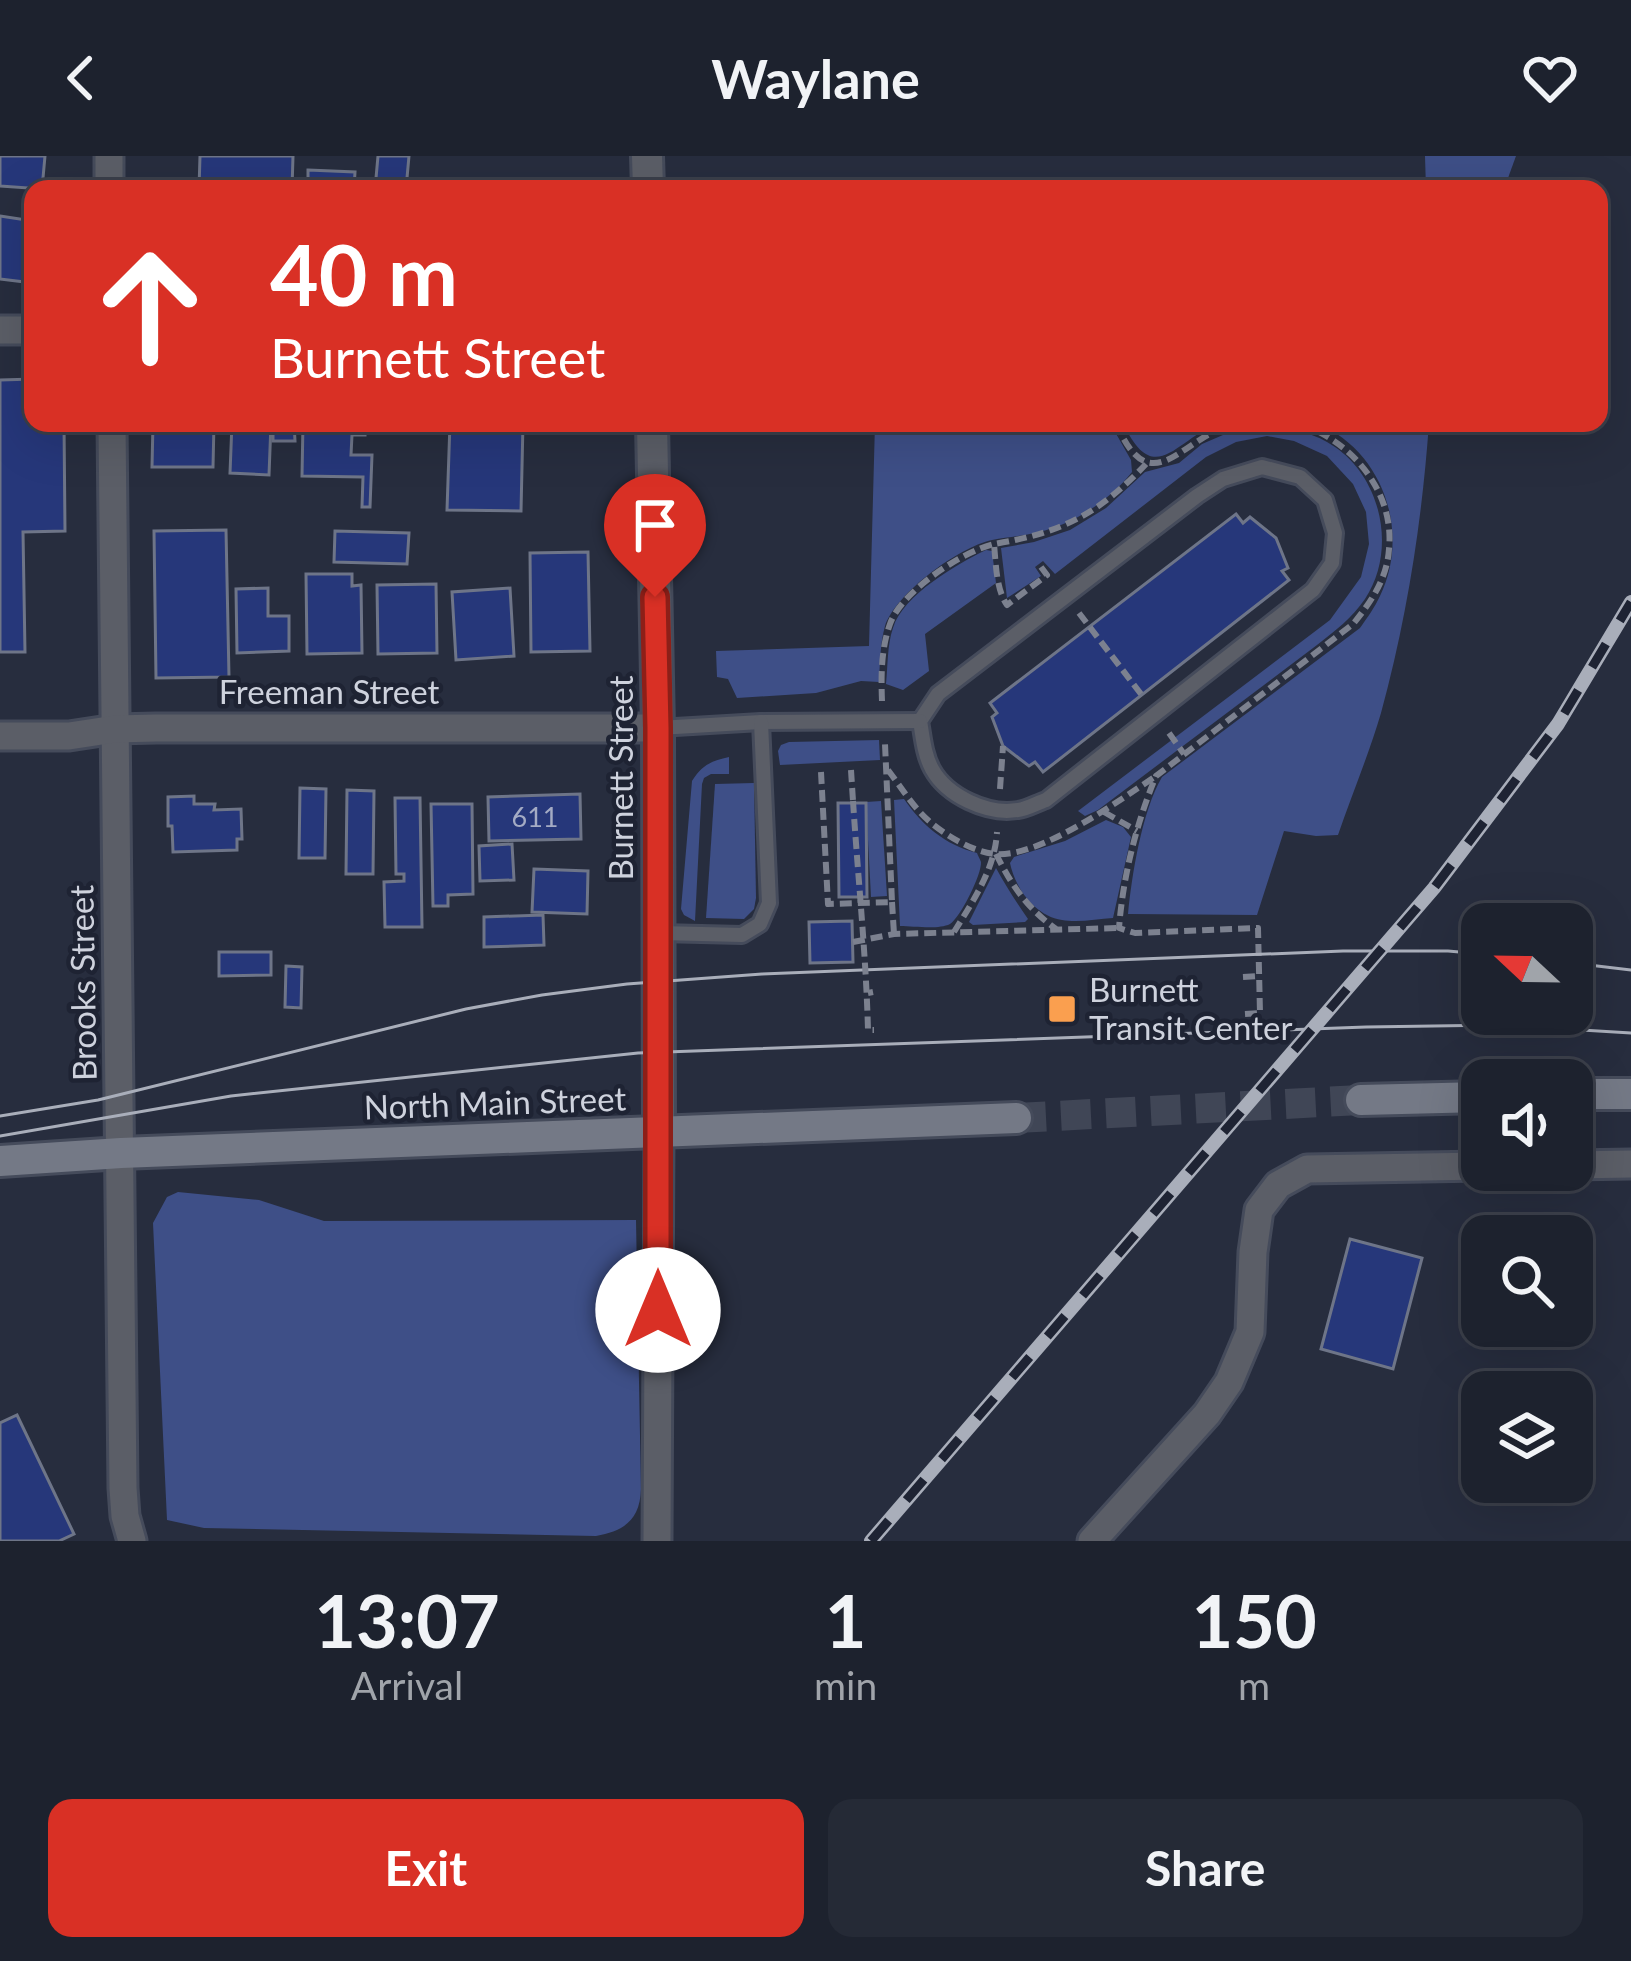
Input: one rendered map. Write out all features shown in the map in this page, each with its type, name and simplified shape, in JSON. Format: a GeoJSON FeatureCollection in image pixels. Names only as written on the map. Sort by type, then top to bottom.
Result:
{"type":"FeatureCollection","features":[{"type":"Feature","properties":{"kind":"main road"},"geometry":{"type":"LineString","coordinates":[[1593,1094],[1631,1094]]}},
{"type":"Feature","properties":{"kind":"main road"},"geometry":{"type":"LineString","coordinates":[[1361,1100],[1461,1098]]}},
{"type":"Feature","properties":{"kind":"main road","name":"North Main Street"},"geometry":{"type":"LineString","coordinates":[[0,1161],[1016,1118]]}},
{"type":"Feature","properties":{"kind":"main road","name":"North Main Street"},"geometry":{"type":"LineString","coordinates":[[0,1142],[121,1153]]}},
{"type":"Feature","properties":{"kind":"street","name":"Brooks Street"},"geometry":{"type":"LineString","coordinates":[[112,432],[123,1488],[124,1516],[132,1541]]}},
{"type":"Feature","properties":{"kind":"street","name":"Burnett Street"},"geometry":{"type":"LineString","coordinates":[[652,432],[659,1133]]}},
{"type":"Feature","properties":{"kind":"street","name":"Freeman Street"},"geometry":{"type":"LineString","coordinates":[[0,736],[69,736],[115,729],[658,728]]}},
{"type":"Feature","properties":{"kind":"street"},"geometry":{"type":"LineString","coordinates":[[657,1541],[659,1133]]}},
{"type":"Feature","properties":{"kind":"street"},"geometry":{"type":"LineString","coordinates":[[1593,1165],[1631,1164]]}},
{"type":"Feature","properties":{"kind":"street"},"geometry":{"type":"LineString","coordinates":[[1092,1541],[1207,1414],[1229,1382],[1250,1332],[1259,1210],[1278,1185],[1307,1169],[1461,1166]]}},
{"type":"Feature","properties":{"kind":"lane"},"geometry":{"type":"LineString","coordinates":[[1262,466],[1300,477],[1325,500],[1335,533],[1332,563],[1313,590],[1046,800],[1017,811],[984,807],[957,795],[935,774],[920,721],[938,694],[1066,597],[1223,479],[1262,466]]}},
{"type":"Feature","properties":{"kind":"lane"},"geometry":{"type":"LineString","coordinates":[[658,728],[920,721]]}},
{"type":"Feature","properties":{"kind":"lane"},"geometry":{"type":"LineString","coordinates":[[657,933],[742,935],[760,924],[769,902],[761,722]]}},
{"type":"Feature","properties":{"kind":"path"},"geometry":{"type":"LineString","coordinates":[[1121,432],[1146,464]]}},
{"type":"Feature","properties":{"kind":"path"},"geometry":{"type":"LineString","coordinates":[[893,934],[883,721],[884,652],[891,620],[914,592],[979,548],[1067,526],[1099,508],[1146,464],[1166,462],[1213,432]]}},
{"type":"Feature","properties":{"kind":"path"},"geometry":{"type":"LineString","coordinates":[[1119,928],[1137,830],[1156,776],[1353,624],[1383,575],[1390,548],[1380,497],[1352,453],[1319,432]]}},
{"type":"Feature","properties":{"kind":"path"},"geometry":{"type":"LineString","coordinates":[[994,544],[1004,602],[1044,571],[1184,754]]}},
{"type":"Feature","properties":{"kind":"path"},"geometry":{"type":"LineString","coordinates":[[850,770],[870,992],[868,1030],[874,1030]]}},
{"type":"Feature","properties":{"kind":"path"},"geometry":{"type":"LineString","coordinates":[[821,772],[828,904],[892,902]]}},
{"type":"Feature","properties":{"kind":"path"},"geometry":{"type":"LineString","coordinates":[[1103,811],[1137,830]]}},
{"type":"Feature","properties":{"kind":"path"},"geometry":{"type":"LineString","coordinates":[[954,932],[996,854],[1018,896],[1056,929]]}},
{"type":"Feature","properties":{"kind":"path"},"geometry":{"type":"LineString","coordinates":[[864,942],[853,943],[893,934],[1258,928],[1260,1013],[1245,1013]]}},
{"type":"Feature","properties":{"kind":"path"},"geometry":{"type":"LineString","coordinates":[[1243,977],[1259,976]]}},
{"type":"Feature","properties":{"kind":"shaded area"},"geometry":{"type":"Polygon","coordinates":[[[1425,156],[1516,156],[1507,180],[1426,180],[1425,156]]]}},
{"type":"Feature","properties":{"kind":"shaded area"},"geometry":{"type":"Polygon","coordinates":[[[875,432],[1115,432],[1131,460],[1132,472],[1078,517],[1039,532],[978,544],[930,573],[891,613],[881,647],[879,682],[861,681],[816,693],[737,698],[728,679],[717,677],[716,651],[869,646],[875,432]]]}},
{"type":"Feature","properties":{"kind":"shaded area"},"geometry":{"type":"Polygon","coordinates":[[[1128,432],[1202,432],[1156,457],[1145,454],[1128,432]]]}},
{"type":"Feature","properties":{"kind":"shaded area"},"geometry":{"type":"Polygon","coordinates":[[[1230,432],[1301,432],[1327,442],[1351,461],[1374,496],[1382,538],[1375,580],[1360,606],[1330,635],[1085,816],[1078,811],[1330,620],[1361,577],[1369,544],[1366,512],[1353,484],[1327,456],[1294,441],[1267,436],[1236,442],[1206,457],[1055,574],[1043,561],[1035,567],[1041,576],[1007,598],[1001,548],[1070,530],[1106,508],[1145,472],[1179,463],[1202,444],[1230,432]]]}},
{"type":"Feature","properties":{"kind":"shaded area"},"geometry":{"type":"Polygon","coordinates":[[[1332,432],[1428,432],[1418,533],[1398,641],[1376,728],[1338,835],[1284,831],[1257,915],[1128,914],[1144,825],[1162,777],[1360,628],[1380,596],[1392,546],[1385,496],[1359,452],[1332,432]]]}},
{"type":"Feature","properties":{"kind":"shaded area"},"geometry":{"type":"Polygon","coordinates":[[[986,550],[992,551],[996,583],[925,634],[929,671],[903,690],[886,684],[890,641],[899,616],[932,582],[986,550]]]}},
{"type":"Feature","properties":{"kind":"shaded area"},"geometry":{"type":"Polygon","coordinates":[[[879,740],[880,760],[780,765],[778,751],[789,742],[879,740]]]}},
{"type":"Feature","properties":{"kind":"shaded area"},"geometry":{"type":"Polygon","coordinates":[[[729,757],[729,774],[711,774],[702,784],[695,921],[681,909],[692,781],[708,764],[729,757]]]}},
{"type":"Feature","properties":{"kind":"shaded area"},"geometry":{"type":"Polygon","coordinates":[[[754,783],[754,909],[744,919],[706,918],[715,784],[754,783]]]}},
{"type":"Feature","properties":{"kind":"shaded area"},"geometry":{"type":"Polygon","coordinates":[[[904,799],[935,833],[977,853],[981,862],[964,905],[945,926],[900,926],[894,800],[904,799]]]}},
{"type":"Feature","properties":{"kind":"shaded area"},"geometry":{"type":"Polygon","coordinates":[[[881,801],[887,896],[871,897],[866,802],[881,801]]]}},
{"type":"Feature","properties":{"kind":"shaded area"},"geometry":{"type":"Polygon","coordinates":[[[1106,820],[1123,827],[1131,837],[1113,918],[1068,921],[1043,913],[1016,882],[1010,863],[1014,857],[1065,841],[1106,820]]]}},
{"type":"Feature","properties":{"kind":"shaded area"},"geometry":{"type":"Polygon","coordinates":[[[996,868],[1028,919],[973,925],[969,922],[996,868]]]}},
{"type":"Feature","properties":{"kind":"shaded area"},"geometry":{"type":"Polygon","coordinates":[[[178,1192],[259,1200],[324,1221],[636,1220],[641,1489],[634,1516],[615,1531],[596,1536],[204,1528],[167,1520],[153,1223],[167,1197],[178,1192]]]}},
{"type":"Feature","properties":{"kind":"building"},"geometry":{"type":"Polygon","coordinates":[[[0,156],[45,156],[43,180],[24,180],[24,188],[0,186],[0,156]]]}},
{"type":"Feature","properties":{"kind":"building"},"geometry":{"type":"Polygon","coordinates":[[[200,156],[293,156],[292,180],[199,180],[200,156]]]}},
{"type":"Feature","properties":{"kind":"building"},"geometry":{"type":"Polygon","coordinates":[[[378,156],[409,156],[407,180],[376,180],[378,156]]]}},
{"type":"Feature","properties":{"kind":"building"},"geometry":{"type":"Polygon","coordinates":[[[308,170],[355,172],[355,180],[308,180],[308,170]]]}},
{"type":"Feature","properties":{"kind":"building"},"geometry":{"type":"Polygon","coordinates":[[[0,216],[24,220],[24,282],[0,279],[0,216]]]}},
{"type":"Feature","properties":{"kind":"building"},"geometry":{"type":"Polygon","coordinates":[[[24,379],[24,432],[64,432],[65,531],[23,532],[25,652],[0,652],[0,380],[24,379]]]}},
{"type":"Feature","properties":{"kind":"building"},"geometry":{"type":"Polygon","coordinates":[[[153,432],[214,432],[213,467],[152,467],[153,432]]]}},
{"type":"Feature","properties":{"kind":"building"},"geometry":{"type":"Polygon","coordinates":[[[232,432],[271,432],[269,475],[230,473],[232,432]]]}},
{"type":"Feature","properties":{"kind":"building"},"geometry":{"type":"Polygon","coordinates":[[[273,432],[294,432],[295,441],[273,441],[273,432]]]}},
{"type":"Feature","properties":{"kind":"building"},"geometry":{"type":"Polygon","coordinates":[[[303,432],[365,432],[352,435],[351,455],[372,455],[370,507],[362,507],[363,477],[302,476],[303,432]]]}},
{"type":"Feature","properties":{"kind":"building"},"geometry":{"type":"Polygon","coordinates":[[[450,432],[523,432],[521,511],[447,510],[450,432]]]}},
{"type":"Feature","properties":{"kind":"building"},"geometry":{"type":"Polygon","coordinates":[[[1236,514],[1243,523],[1250,517],[1276,538],[1288,568],[1282,571],[1289,580],[1043,772],[1035,762],[1029,766],[1003,746],[992,717],[997,713],[990,703],[1236,514]]]}},
{"type":"Feature","properties":{"kind":"building"},"geometry":{"type":"Polygon","coordinates":[[[226,530],[229,677],[156,678],[154,531],[226,530]]]}},
{"type":"Feature","properties":{"kind":"building"},"geometry":{"type":"Polygon","coordinates":[[[335,531],[409,533],[407,564],[334,562],[335,531]]]}},
{"type":"Feature","properties":{"kind":"building"},"geometry":{"type":"Polygon","coordinates":[[[588,552],[590,651],[531,652],[530,553],[588,552]]]}},
{"type":"Feature","properties":{"kind":"building"},"geometry":{"type":"Polygon","coordinates":[[[306,574],[352,574],[352,586],[361,585],[362,653],[307,654],[306,574]]]}},
{"type":"Feature","properties":{"kind":"building"},"geometry":{"type":"Polygon","coordinates":[[[436,584],[437,653],[378,654],[377,585],[436,584]]]}},
{"type":"Feature","properties":{"kind":"building"},"geometry":{"type":"Polygon","coordinates":[[[268,588],[268,616],[289,616],[289,651],[237,653],[236,589],[268,588]]]}},
{"type":"Feature","properties":{"kind":"building"},"geometry":{"type":"Polygon","coordinates":[[[510,588],[514,656],[456,660],[452,592],[510,588]]]}},
{"type":"Feature","properties":{"kind":"building"},"geometry":{"type":"Polygon","coordinates":[[[300,788],[326,789],[325,858],[299,858],[300,788]]]}},
{"type":"Feature","properties":{"kind":"building"},"geometry":{"type":"Polygon","coordinates":[[[347,790],[374,791],[373,874],[346,874],[347,790]]]}},
{"type":"Feature","properties":{"kind":"building"},"geometry":{"type":"Polygon","coordinates":[[[580,794],[581,839],[489,841],[488,797],[580,794]]]}},
{"type":"Feature","properties":{"kind":"building"},"geometry":{"type":"Polygon","coordinates":[[[194,796],[194,804],[215,804],[214,810],[241,809],[242,839],[237,839],[237,850],[173,852],[168,797],[194,796]]]}},
{"type":"Feature","properties":{"kind":"building"},"geometry":{"type":"Polygon","coordinates":[[[395,798],[420,798],[422,927],[385,927],[384,882],[404,881],[404,874],[396,874],[395,798]]]}},
{"type":"Feature","properties":{"kind":"building"},"geometry":{"type":"Polygon","coordinates":[[[838,803],[866,803],[867,897],[839,897],[838,803]]]}},
{"type":"Feature","properties":{"kind":"building"},"geometry":{"type":"Polygon","coordinates":[[[431,804],[472,804],[473,894],[448,895],[448,906],[433,906],[431,804]]]}},
{"type":"Feature","properties":{"kind":"building"},"geometry":{"type":"Polygon","coordinates":[[[512,844],[514,880],[480,881],[479,846],[512,844]]]}},
{"type":"Feature","properties":{"kind":"building"},"geometry":{"type":"Polygon","coordinates":[[[534,869],[588,871],[587,914],[532,912],[534,869]]]}},
{"type":"Feature","properties":{"kind":"building"},"geometry":{"type":"Polygon","coordinates":[[[543,915],[544,945],[484,947],[484,917],[543,915]]]}},
{"type":"Feature","properties":{"kind":"building"},"geometry":{"type":"Polygon","coordinates":[[[852,921],[853,962],[810,963],[809,922],[852,921]]]}},
{"type":"Feature","properties":{"kind":"building"},"geometry":{"type":"Polygon","coordinates":[[[219,952],[271,952],[271,975],[219,976],[219,952]]]}},
{"type":"Feature","properties":{"kind":"building"},"geometry":{"type":"Polygon","coordinates":[[[286,966],[302,967],[301,1008],[285,1007],[286,966]]]}},
{"type":"Feature","properties":{"kind":"building"},"geometry":{"type":"Polygon","coordinates":[[[1350,1239],[1422,1258],[1393,1369],[1321,1349],[1350,1239]]]}},
{"type":"Feature","properties":{"kind":"building"},"geometry":{"type":"Polygon","coordinates":[[[17,1415],[74,1534],[59,1541],[0,1541],[0,1423],[17,1415]]]}},
{"type":"Feature","properties":{"kind":"tunnel"},"geometry":{"type":"LineString","coordinates":[[1016,1118],[1361,1100]]}},
{"type":"Feature","properties":{"kind":"tram line"},"geometry":{"type":"LineString","coordinates":[[0,1116],[98,1100],[466,1009],[627,984],[762,974],[1343,951],[1461,952]]}},
{"type":"Feature","properties":{"kind":"tram line"},"geometry":{"type":"LineString","coordinates":[[1593,965],[1631,970]]}},
{"type":"Feature","properties":{"kind":"tram line"},"geometry":{"type":"LineString","coordinates":[[0,1136],[231,1096],[638,1053],[1366,1027],[1500,1025],[1631,1033]]}},
{"type":"Feature","properties":{"kind":"railway"},"geometry":{"type":"LineString","coordinates":[[871,1541],[1434,888],[1558,724],[1631,602]]}},
{"type":"Feature","properties":{"kind":"place","name":"Burnett Transit Center"},"geometry":{"type":"Point","coordinates":[1062,1009]}},
{"type":"Feature","properties":{"kind":"route"},"geometry":{"type":"LineString","coordinates":[[655,597],[658,1310]]}}]}
